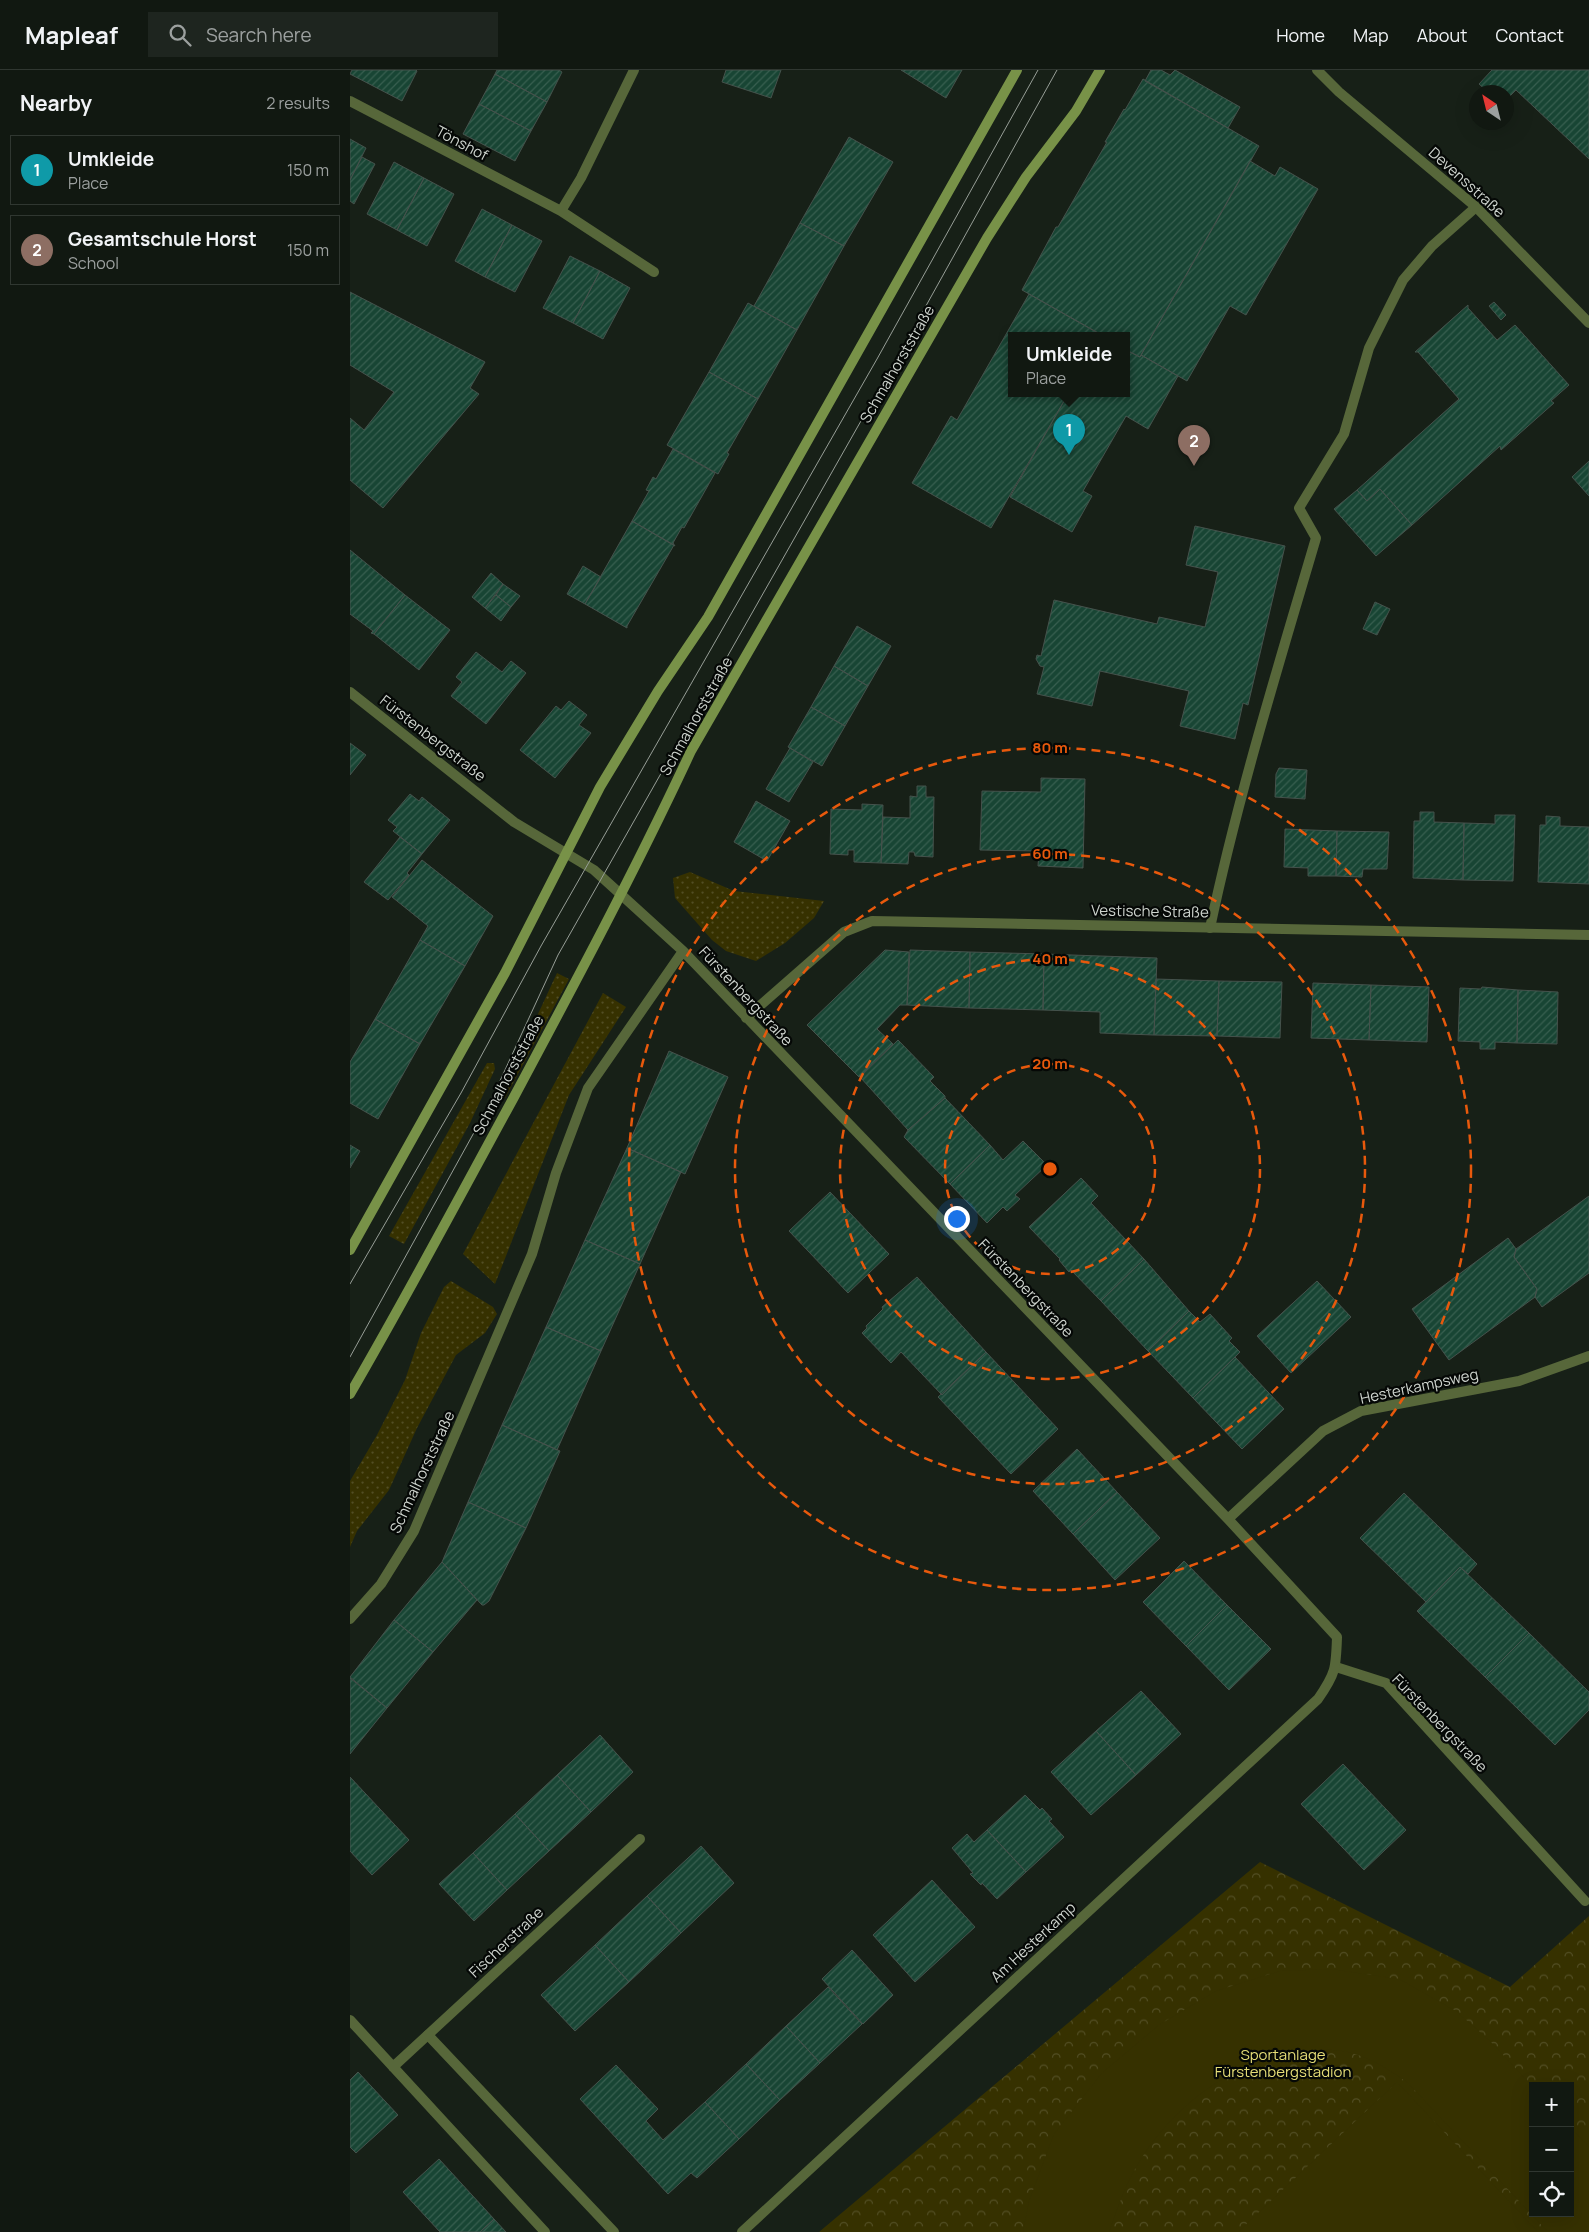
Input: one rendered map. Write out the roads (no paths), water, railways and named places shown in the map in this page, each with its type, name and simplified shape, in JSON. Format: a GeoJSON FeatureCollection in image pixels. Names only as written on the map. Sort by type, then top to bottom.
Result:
{"type":"FeatureCollection","features":[{"type":"Feature","properties":{"kind":"main road"},"geometry":{"type":"LineString","coordinates":[[350,1250],[505,973],[600,787],[658,691],[708,617],[1017,70]]}},
{"type":"Feature","properties":{"kind":"main road","name":"Schmalhorststraße"},"geometry":{"type":"LineString","coordinates":[[350,1394],[408,1293],[621,895],[691,751],[986,238],[1026,177],[1076,111],[1100,70]]}},
{"type":"Feature","properties":{"kind":"street"},"geometry":{"type":"LineString","coordinates":[[561,211],[581,178],[634,70]]}},
{"type":"Feature","properties":{"kind":"street","name":"Devensstraße"},"geometry":{"type":"LineString","coordinates":[[1317,70],[1339,92],[1476,208],[1589,323]]}},
{"type":"Feature","properties":{"kind":"street","name":"Tönshof"},"geometry":{"type":"LineString","coordinates":[[350,101],[561,211],[654,272]]}},
{"type":"Feature","properties":{"kind":"street"},"geometry":{"type":"LineString","coordinates":[[1210,928],[1224,862],[1256,744],[1316,538],[1299,508],[1344,434],[1369,348],[1404,280],[1432,246],[1476,208]]}},
{"type":"Feature","properties":{"kind":"street","name":"Fürstenbergstraße"},"geometry":{"type":"LineString","coordinates":[[350,692],[514,822],[567,852],[594,870],[683,951],[1228,1518],[1337,1637],[1336,1667],[1386,1683],[1585,1901]]}},
{"type":"Feature","properties":{"kind":"street","name":"Vestische Straße"},"geometry":{"type":"LineString","coordinates":[[746,1018],[844,932],[872,921],[1589,935]]}},
{"type":"Feature","properties":{"kind":"street","name":"Schmalhorststraße"},"geometry":{"type":"LineString","coordinates":[[350,1620],[381,1584],[414,1530],[532,1254],[556,1173],[588,1088],[683,951]]}},
{"type":"Feature","properties":{"kind":"street","name":"Hesterkampsweg"},"geometry":{"type":"LineString","coordinates":[[1228,1518],[1323,1431],[1361,1411],[1519,1381],[1589,1356]]}},
{"type":"Feature","properties":{"kind":"street","name":"Am Hesterkamp"},"geometry":{"type":"LineString","coordinates":[[742,2232],[1318,1698],[1328,1684],[1336,1667]]}},
{"type":"Feature","properties":{"kind":"street","name":"Fischerstraße"},"geometry":{"type":"LineString","coordinates":[[393,2067],[640,1839]]}},
{"type":"Feature","properties":{"kind":"street"},"geometry":{"type":"LineString","coordinates":[[350,2020],[545,2232]]}},
{"type":"Feature","properties":{"kind":"street"},"geometry":{"type":"LineString","coordinates":[[428,2035],[614,2232]]}},
{"type":"Feature","properties":{"kind":"tram line"},"geometry":{"type":"LineString","coordinates":[[350,1284],[461,1093],[541,946],[877,359],[1038,70]]}},
{"type":"Feature","properties":{"kind":"tram line"},"geometry":{"type":"LineString","coordinates":[[350,1357],[487,1109],[558,955],[912,331],[1057,70]]}},
{"type":"Feature","properties":{"kind":"place","name":"Umkleide"},"geometry":{"type":"Point","coordinates":[1069,455]}},
{"type":"Feature","properties":{"kind":"place","name":"Gesamtschule Horst"},"geometry":{"type":"Point","coordinates":[1194,466]}},
{"type":"Feature","properties":{"kind":"park label","name":"Sportanlage Fürstenbergstadion"},"geometry":{"type":"Point","coordinates":[1283,2062]}}]}
